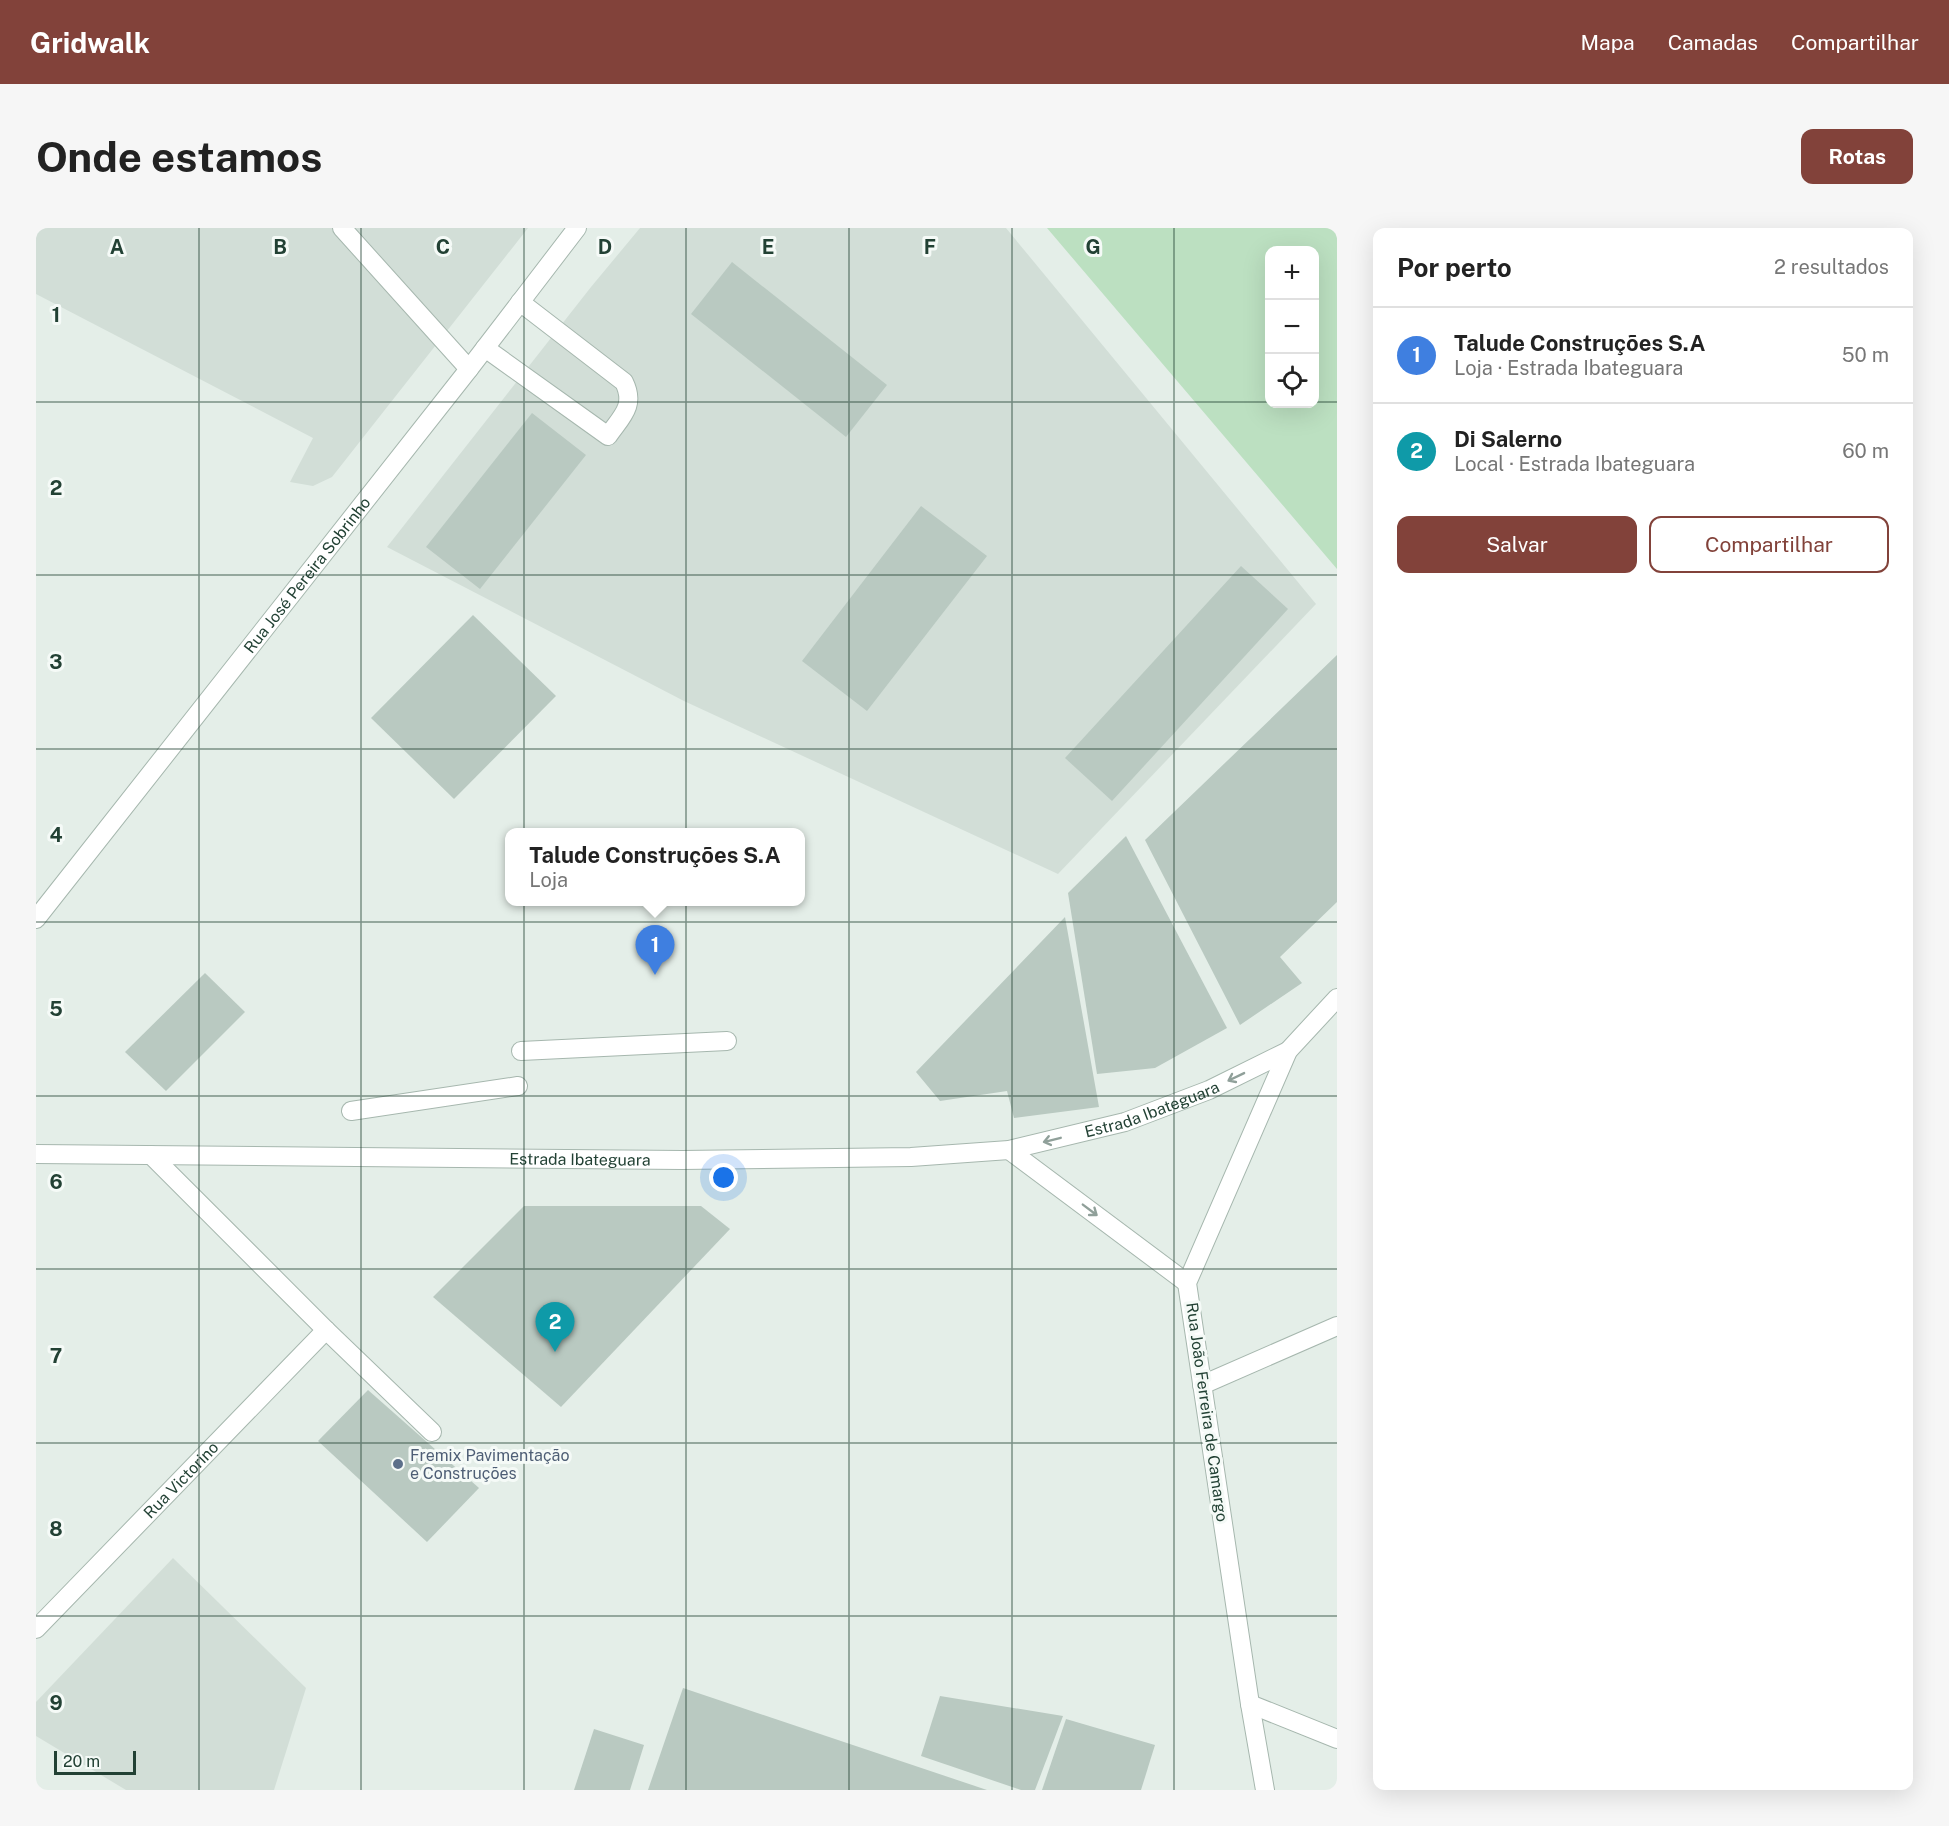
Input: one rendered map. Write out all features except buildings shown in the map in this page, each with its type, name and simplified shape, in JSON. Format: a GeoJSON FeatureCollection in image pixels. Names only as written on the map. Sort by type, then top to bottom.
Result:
{"type":"FeatureCollection","features":[{"type":"Feature","properties":{"kind":"street"},"geometry":{"type":"LineString","coordinates":[[342,228],[469,369]]}},
{"type":"Feature","properties":{"kind":"street","name":"Rua José Pereira Sobrinho"},"geometry":{"type":"LineString","coordinates":[[36,919],[469,369],[577,228]]}},
{"type":"Feature","properties":{"kind":"street"},"geometry":{"type":"LineString","coordinates":[[485,348],[608,436],[630,403],[629,392],[624,382],[520,302]]}},
{"type":"Feature","properties":{"kind":"street","name":"Rua João Ferreira de Camargo"},"geometry":{"type":"LineString","coordinates":[[1265,1790],[1250,1704],[1188,1283],[1288,1051],[1337,998]]}},
{"type":"Feature","properties":{"kind":"street"},"geometry":{"type":"LineString","coordinates":[[522,1052],[727,1041]]}},
{"type":"Feature","properties":{"kind":"street","name":"Estrada Ibateguara"},"geometry":{"type":"LineString","coordinates":[[36,1154],[682,1160],[911,1157],[1009,1150],[1125,1122],[1209,1090],[1288,1051]]}},
{"type":"Feature","properties":{"kind":"street"},"geometry":{"type":"LineString","coordinates":[[351,1111],[518,1086]]}},
{"type":"Feature","properties":{"kind":"street"},"geometry":{"type":"LineString","coordinates":[[1009,1150],[1188,1283]]}},
{"type":"Feature","properties":{"kind":"street"},"geometry":{"type":"LineString","coordinates":[[151,1155],[432,1432]]}},
{"type":"Feature","properties":{"kind":"street"},"geometry":{"type":"LineString","coordinates":[[1202,1385],[1337,1326]]}},
{"type":"Feature","properties":{"kind":"street","name":"Rua Victorino"},"geometry":{"type":"LineString","coordinates":[[36,1629],[326,1330]]}},
{"type":"Feature","properties":{"kind":"street"},"geometry":{"type":"LineString","coordinates":[[1250,1704],[1337,1739]]}},
{"type":"Feature","properties":{"kind":"shaded area"},"geometry":{"type":"Polygon","coordinates":[[[36,228],[528,228],[332,477],[313,486],[290,482],[313,438],[36,294],[36,228]]]}},
{"type":"Feature","properties":{"kind":"shaded area"},"geometry":{"type":"Polygon","coordinates":[[[640,228],[1006,228],[1316,604],[1058,874],[684,701],[387,547],[640,228]]]}},
{"type":"Feature","properties":{"kind":"shaded area"},"geometry":{"type":"Polygon","coordinates":[[[173,1558],[306,1688],[274,1790],[126,1790],[36,1736],[36,1702],[173,1558]]]}},
{"type":"Feature","properties":{"kind":"green space"},"geometry":{"type":"Polygon","coordinates":[[[1047,228],[1337,228],[1337,569],[1047,228]]]}},
{"type":"Feature","properties":{"kind":"place","name":"Talude Construções S.A"},"geometry":{"type":"Point","coordinates":[655,975]}},
{"type":"Feature","properties":{"kind":"place","name":"Di Salerno"},"geometry":{"type":"Point","coordinates":[555,1352]}},
{"type":"Feature","properties":{"kind":"place","name":"Fremix Pavimentação e Construções"},"geometry":{"type":"Point","coordinates":[398,1464]}}]}
